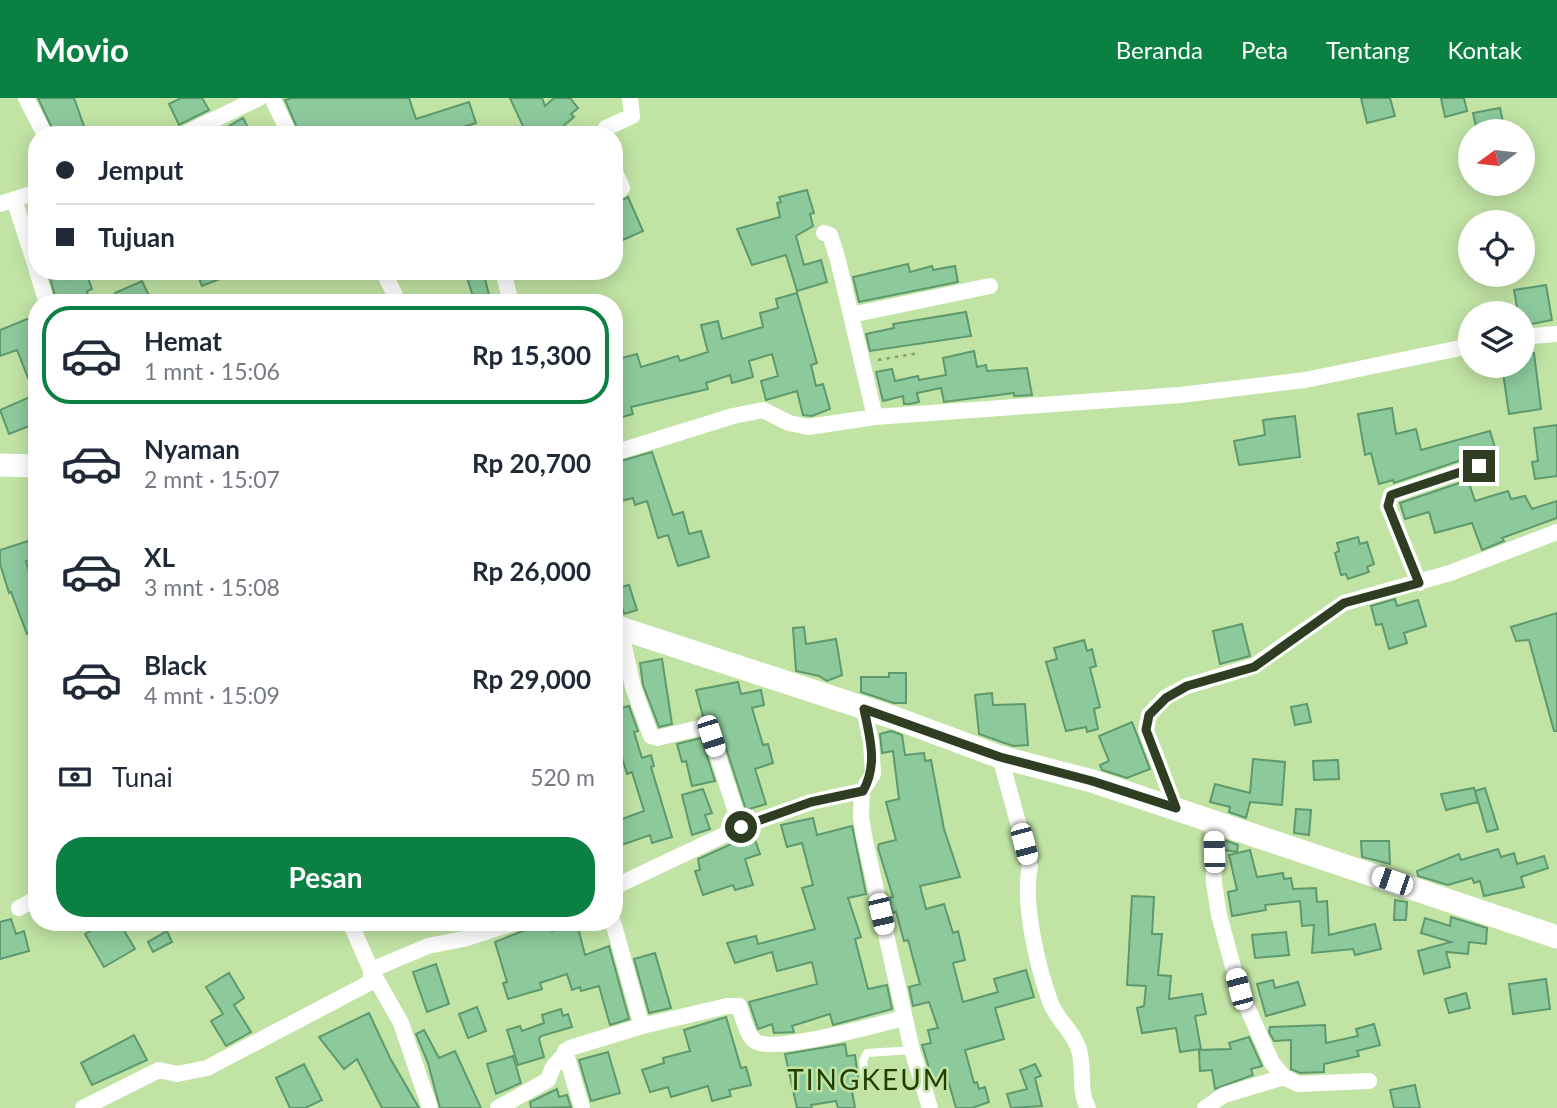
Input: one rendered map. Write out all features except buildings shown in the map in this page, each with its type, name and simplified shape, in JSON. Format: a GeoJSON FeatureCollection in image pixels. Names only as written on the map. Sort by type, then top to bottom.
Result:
{"type":"FeatureCollection","features":[{"type":"Feature","properties":{"kind":"street"},"geometry":{"type":"LineString","coordinates":[[26,98],[40,126]]}},
{"type":"Feature","properties":{"kind":"street"},"geometry":{"type":"LineString","coordinates":[[201,126],[259,98]]}},
{"type":"Feature","properties":{"kind":"street"},"geometry":{"type":"LineString","coordinates":[[272,98],[286,126]]}},
{"type":"Feature","properties":{"kind":"street"},"geometry":{"type":"LineString","coordinates":[[610,126],[632,116],[630,98]]}},
{"type":"Feature","properties":{"kind":"street"},"geometry":{"type":"LineString","coordinates":[[28,195],[7,201],[28,250]]}},
{"type":"Feature","properties":{"kind":"street"},"geometry":{"type":"LineString","coordinates":[[824,233],[830,235],[838,260],[875,417]]}},
{"type":"Feature","properties":{"kind":"street"},"geometry":{"type":"LineString","coordinates":[[851,315],[990,286]]}},
{"type":"Feature","properties":{"kind":"street"},"geometry":{"type":"LineString","coordinates":[[1535,336],[1557,334]]}},
{"type":"Feature","properties":{"kind":"street"},"geometry":{"type":"LineString","coordinates":[[623,450],[733,416],[763,410],[789,423],[808,427],[875,417],[1181,395],[1277,384],[1356,371],[1458,349]]}},
{"type":"Feature","properties":{"kind":"street"},"geometry":{"type":"LineString","coordinates":[[0,465],[28,466]]}},
{"type":"Feature","properties":{"kind":"street"},"geometry":{"type":"LineString","coordinates":[[1419,583],[1388,506],[1391,495],[1479,466]]}},
{"type":"Feature","properties":{"kind":"street"},"geometry":{"type":"LineString","coordinates":[[1176,808],[1146,730],[1149,715],[1166,698],[1187,686],[1254,667],[1344,603],[1419,583],[1557,532]]}},
{"type":"Feature","properties":{"kind":"street"},"geometry":{"type":"LineString","coordinates":[[623,629],[1000,757],[1092,781],[1176,808],[1557,937]]}},
{"type":"Feature","properties":{"kind":"street"},"geometry":{"type":"LineString","coordinates":[[623,650],[651,736],[657,738],[708,726],[741,827]]}},
{"type":"Feature","properties":{"kind":"street"},"geometry":{"type":"LineString","coordinates":[[864,709],[871,742],[873,774],[863,791],[863,836],[904,1018],[930,1108]]}},
{"type":"Feature","properties":{"kind":"street"},"geometry":{"type":"LineString","coordinates":[[1000,757],[1030,866],[1027,882],[1029,907],[1045,983],[1052,1006],[1079,1048],[1083,1096],[1088,1108]]}},
{"type":"Feature","properties":{"kind":"street"},"geometry":{"type":"LineString","coordinates":[[623,883],[741,827],[811,802],[863,791]]}},
{"type":"Feature","properties":{"kind":"street"},"geometry":{"type":"LineString","coordinates":[[1213,822],[1214,883],[1219,915],[1239,989],[1272,1063],[1284,1077],[1298,1084],[1369,1081]]}},
{"type":"Feature","properties":{"kind":"street"},"geometry":{"type":"LineString","coordinates":[[19,908],[28,903]]}},
{"type":"Feature","properties":{"kind":"street"},"geometry":{"type":"LineString","coordinates":[[354,931],[370,970],[401,1023],[430,1108]]}},
{"type":"Feature","properties":{"kind":"street"},"geometry":{"type":"LineString","coordinates":[[370,970],[428,946],[488,931]]}},
{"type":"Feature","properties":{"kind":"street"},"geometry":{"type":"LineString","coordinates":[[615,931],[642,1026]]}},
{"type":"Feature","properties":{"kind":"street"},"geometry":{"type":"LineString","coordinates":[[83,1108],[159,1070],[177,1074],[207,1068],[371,982],[370,970]]}},
{"type":"Feature","properties":{"kind":"street"},"geometry":{"type":"LineString","coordinates":[[498,1108],[548,1080],[553,1067],[565,1051],[642,1026],[727,1006],[740,1006],[755,1041],[778,1045],[904,1018]]}},
{"type":"Feature","properties":{"kind":"street"},"geometry":{"type":"LineString","coordinates":[[565,1051],[582,1108]]}},
{"type":"Feature","properties":{"kind":"street"},"geometry":{"type":"LineString","coordinates":[[1205,1108],[1224,1095],[1284,1077]]}},
{"type":"Feature","properties":{"kind":"lane"},"geometry":{"type":"LineString","coordinates":[[865,1078],[863,1061],[867,1053],[912,1050]]}},
{"type":"Feature","properties":{"kind":"path"},"geometry":{"type":"LineString","coordinates":[[864,362],[919,353]]}},
{"type":"Feature","properties":{"kind":"district","name":"TINGKEUM"},"geometry":{"type":"Point","coordinates":[869,1080]}},
{"type":"Feature","properties":{"kind":"route"},"geometry":{"type":"LineString","coordinates":[[741,827],[811,802],[863,791],[873,774],[871,742],[864,709],[1000,757],[1092,781],[1176,808],[1146,730],[1149,715],[1166,698],[1187,686],[1254,667],[1277,648],[1344,603],[1419,583],[1388,506],[1391,495],[1479,466]]}}]}
